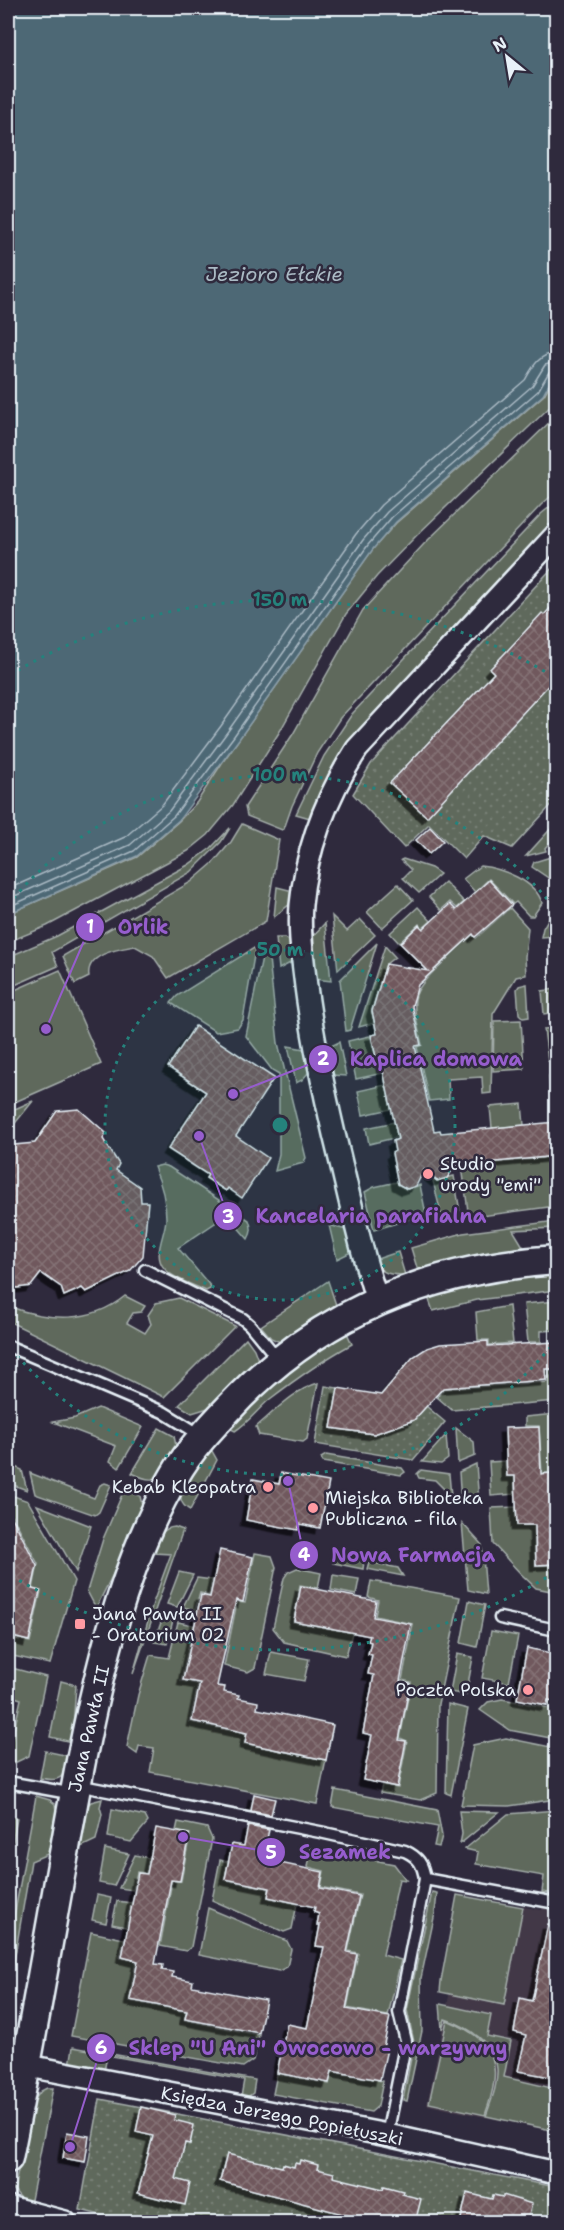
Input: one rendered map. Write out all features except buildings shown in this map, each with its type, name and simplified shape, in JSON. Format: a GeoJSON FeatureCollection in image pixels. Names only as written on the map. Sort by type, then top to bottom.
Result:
{"type":"FeatureCollection","features":[{"type":"Feature","properties":{"kind":"street"},"geometry":{"type":"LineString","coordinates":[[377,1300],[362,1257],[315,1049],[303,958],[301,923],[307,869],[321,821],[340,778],[357,749],[556,535]]}},
{"type":"Feature","properties":{"kind":"street","name":"Jana Pawła II"},"geometry":{"type":"LineString","coordinates":[[8,2158],[17,2064],[99,1681],[134,1564],[163,1496],[186,1458],[202,1437],[250,1386],[279,1361],[328,1327],[377,1300],[417,1285],[454,1275],[506,1264],[556,1260]]}},
{"type":"Feature","properties":{"kind":"street","name":"Księdza Jerzego Popiełuszki"},"geometry":{"type":"LineString","coordinates":[[17,2064],[387,2135],[556,2173]]}},
{"type":"Feature","properties":{"kind":"street"},"geometry":{"type":"LineString","coordinates":[[8,2207],[65,2223]]}},
{"type":"Feature","properties":{"kind":"lane"},"geometry":{"type":"LineString","coordinates":[[145,1270],[243,1319],[279,1361]]}},
{"type":"Feature","properties":{"kind":"lane"},"geometry":{"type":"LineString","coordinates":[[8,1347],[163,1412],[202,1437]]}},
{"type":"Feature","properties":{"kind":"lane"},"geometry":{"type":"LineString","coordinates":[[500,1618],[556,1630]]}},
{"type":"Feature","properties":{"kind":"lane"},"geometry":{"type":"LineString","coordinates":[[8,1782],[75,1790],[320,1832],[405,1851],[416,1856],[423,1868],[425,1879],[399,2012],[406,2041],[387,2135]]}},
{"type":"Feature","properties":{"kind":"lane"},"geometry":{"type":"LineString","coordinates":[[425,1879],[556,1903]]}},
{"type":"Feature","properties":{"kind":"shaded area"},"geometry":{"type":"Polygon","coordinates":[[[545,1894],[556,1896],[556,2132],[427,2105],[469,1897],[542,1910],[545,1894]]]}},
{"type":"Feature","properties":{"kind":"green space"},"geometry":{"type":"Polygon","coordinates":[[[556,373],[556,401],[416,536],[377,576],[346,614],[280,731],[233,805],[208,835],[188,851],[47,926],[8,942],[8,914],[137,857],[179,821],[197,802],[373,549],[396,523],[544,395],[556,373]]]}},
{"type":"Feature","properties":{"kind":"green space"},"geometry":{"type":"Polygon","coordinates":[[[556,416],[556,492],[541,505],[340,718],[317,753],[292,806],[284,829],[247,816],[245,807],[293,734],[363,610],[424,544],[556,416]]]}},
{"type":"Feature","properties":{"kind":"green space"},"geometry":{"type":"Polygon","coordinates":[[[556,502],[556,521],[356,734],[328,779],[310,818],[296,814],[324,756],[352,714],[541,514],[556,502]]]}},
{"type":"Feature","properties":{"kind":"green space"},"geometry":{"type":"Polygon","coordinates":[[[556,564],[556,800],[512,848],[484,836],[464,859],[429,824],[404,848],[353,794],[371,764],[556,564]]]}},
{"type":"Feature","properties":{"kind":"green space"},"geometry":{"type":"Polygon","coordinates":[[[556,823],[556,835],[545,848],[546,851],[526,856],[556,823]]]}},
{"type":"Feature","properties":{"kind":"green space"},"geometry":{"type":"Polygon","coordinates":[[[242,824],[279,840],[266,921],[168,978],[153,956],[135,946],[112,951],[97,958],[89,969],[89,977],[75,984],[63,956],[191,882],[213,863],[231,842],[242,824]]]}},
{"type":"Feature","properties":{"kind":"green space"},"geometry":{"type":"Polygon","coordinates":[[[230,828],[221,842],[191,872],[52,952],[58,966],[8,988],[8,957],[57,936],[188,865],[211,848],[230,828]]]}},
{"type":"Feature","properties":{"kind":"green space"},"geometry":{"type":"Polygon","coordinates":[[[554,856],[556,883],[532,867],[534,862],[554,856]]]}},
{"type":"Feature","properties":{"kind":"green space"},"geometry":{"type":"Polygon","coordinates":[[[401,860],[431,868],[440,874],[419,893],[403,878],[411,870],[401,860]]]}},
{"type":"Feature","properties":{"kind":"green space"},"geometry":{"type":"Polygon","coordinates":[[[480,866],[517,877],[533,888],[542,903],[533,916],[529,916],[516,902],[513,904],[489,879],[475,892],[463,879],[480,866]]]}},
{"type":"Feature","properties":{"kind":"green space"},"geometry":{"type":"Polygon","coordinates":[[[445,882],[464,902],[457,908],[450,902],[441,910],[429,897],[445,882]]]}},
{"type":"Feature","properties":{"kind":"green space"},"geometry":{"type":"Polygon","coordinates":[[[398,884],[413,900],[382,928],[367,912],[398,884]]]}},
{"type":"Feature","properties":{"kind":"green space"},"geometry":{"type":"Polygon","coordinates":[[[277,887],[293,891],[291,903],[274,917],[277,887]]]}},
{"type":"Feature","properties":{"kind":"green space"},"geometry":{"type":"Polygon","coordinates":[[[418,907],[431,921],[423,928],[419,924],[399,943],[390,933],[418,907]]]}},
{"type":"Feature","properties":{"kind":"green space"},"geometry":{"type":"Polygon","coordinates":[[[510,908],[528,928],[526,975],[516,977],[493,1014],[491,1093],[483,1094],[482,1077],[448,1079],[449,1099],[429,1101],[417,1047],[422,1045],[415,1004],[419,988],[448,958],[446,955],[471,934],[476,938],[510,908]]]}},
{"type":"Feature","properties":{"kind":"green space"},"geometry":{"type":"Polygon","coordinates":[[[556,909],[556,936],[541,937],[543,928],[556,909]]]}},
{"type":"Feature","properties":{"kind":"green space"},"geometry":{"type":"Polygon","coordinates":[[[332,916],[347,931],[360,919],[375,935],[338,970],[332,916]]]}},
{"type":"Feature","properties":{"kind":"green space"},"geometry":{"type":"Polygon","coordinates":[[[325,923],[331,981],[315,979],[311,938],[325,923]]]}},
{"type":"Feature","properties":{"kind":"green space"},"geometry":{"type":"Polygon","coordinates":[[[276,938],[285,938],[292,942],[294,961],[279,969],[276,938]]]}},
{"type":"Feature","properties":{"kind":"green space"},"geometry":{"type":"Polygon","coordinates":[[[377,943],[350,1030],[346,1031],[340,980],[377,943]]]}},
{"type":"Feature","properties":{"kind":"green space"},"geometry":{"type":"Polygon","coordinates":[[[385,946],[395,957],[386,964],[371,1011],[374,1023],[359,1027],[385,946]]]}},
{"type":"Feature","properties":{"kind":"green space"},"geometry":{"type":"Polygon","coordinates":[[[254,948],[243,1020],[238,1028],[216,1032],[171,1003],[177,996],[254,948]]]}},
{"type":"Feature","properties":{"kind":"green space"},"geometry":{"type":"Polygon","coordinates":[[[268,949],[278,1043],[306,1158],[303,1163],[275,1171],[279,1154],[279,1074],[272,1070],[246,1036],[263,952],[268,949]]]}},
{"type":"Feature","properties":{"kind":"green space"},"geometry":{"type":"Polygon","coordinates":[[[60,970],[101,1064],[8,1105],[8,993],[60,970]]]}},
{"type":"Feature","properties":{"kind":"green space"},"geometry":{"type":"Polygon","coordinates":[[[527,984],[529,1017],[523,1018],[519,1014],[517,989],[527,984]]]}},
{"type":"Feature","properties":{"kind":"green space"},"geometry":{"type":"Polygon","coordinates":[[[556,989],[556,1012],[544,1014],[542,991],[556,989]]]}},
{"type":"Feature","properties":{"kind":"green space"},"geometry":{"type":"Polygon","coordinates":[[[521,1020],[524,1069],[493,1071],[494,1021],[521,1020]]]}},
{"type":"Feature","properties":{"kind":"green space"},"geometry":{"type":"Polygon","coordinates":[[[556,1028],[556,1060],[548,1061],[544,1029],[556,1028]]]}},
{"type":"Feature","properties":{"kind":"green space"},"geometry":{"type":"Polygon","coordinates":[[[370,1036],[376,1058],[380,1058],[383,1073],[356,1079],[348,1041],[370,1036]]]}},
{"type":"Feature","properties":{"kind":"green space"},"geometry":{"type":"Polygon","coordinates":[[[339,1042],[346,1076],[331,1075],[325,1049],[339,1042]]]}},
{"type":"Feature","properties":{"kind":"green space"},"geometry":{"type":"Polygon","coordinates":[[[288,1046],[304,1049],[309,1072],[296,1083],[288,1046]]]}},
{"type":"Feature","properties":{"kind":"green space"},"geometry":{"type":"Polygon","coordinates":[[[556,1075],[556,1104],[551,1104],[549,1076],[556,1075]]]}},
{"type":"Feature","properties":{"kind":"green space"},"geometry":{"type":"Polygon","coordinates":[[[386,1085],[391,1109],[363,1115],[358,1091],[386,1085]]]}},
{"type":"Feature","properties":{"kind":"green space"},"geometry":{"type":"Polygon","coordinates":[[[33,1101],[8,1132],[8,1112],[33,1101]]]}},
{"type":"Feature","properties":{"kind":"green space"},"geometry":{"type":"Polygon","coordinates":[[[522,1104],[524,1125],[492,1128],[490,1107],[522,1104]]]}},
{"type":"Feature","properties":{"kind":"green space"},"geometry":{"type":"Polygon","coordinates":[[[395,1122],[398,1137],[369,1144],[366,1128],[395,1122]]]}},
{"type":"Feature","properties":{"kind":"green space"},"geometry":{"type":"Polygon","coordinates":[[[556,1157],[556,1206],[473,1217],[468,1211],[462,1166],[556,1157]]]}},
{"type":"Feature","properties":{"kind":"green space"},"geometry":{"type":"Polygon","coordinates":[[[162,1165],[169,1167],[249,1220],[251,1225],[248,1239],[227,1215],[178,1248],[212,1288],[206,1291],[173,1275],[164,1268],[159,1257],[166,1211],[163,1192],[154,1167],[162,1165]]]}},
{"type":"Feature","properties":{"kind":"green space"},"geometry":{"type":"Polygon","coordinates":[[[454,1176],[460,1212],[454,1220],[443,1222],[433,1181],[454,1176]]]}},
{"type":"Feature","properties":{"kind":"green space"},"geometry":{"type":"Polygon","coordinates":[[[397,1182],[406,1190],[420,1185],[426,1214],[374,1230],[365,1192],[374,1187],[397,1182]]]}},
{"type":"Feature","properties":{"kind":"green space"},"geometry":{"type":"Polygon","coordinates":[[[556,1221],[556,1228],[513,1230],[524,1248],[468,1257],[418,1271],[411,1248],[463,1233],[556,1221]]]}},
{"type":"Feature","properties":{"kind":"green space"},"geometry":{"type":"Polygon","coordinates":[[[329,1225],[346,1230],[351,1252],[337,1259],[329,1225]]]}},
{"type":"Feature","properties":{"kind":"green space"},"geometry":{"type":"Polygon","coordinates":[[[398,1252],[405,1275],[386,1273],[376,1265],[374,1260],[398,1252]]]}},
{"type":"Feature","properties":{"kind":"green space"},"geometry":{"type":"Polygon","coordinates":[[[556,1273],[556,1290],[477,1300],[433,1311],[428,1297],[508,1279],[556,1273]]]}},
{"type":"Feature","properties":{"kind":"green space"},"geometry":{"type":"Polygon","coordinates":[[[328,1281],[336,1305],[280,1342],[271,1338],[261,1326],[328,1281]]]}},
{"type":"Feature","properties":{"kind":"green space"},"geometry":{"type":"Polygon","coordinates":[[[125,1296],[145,1306],[141,1312],[133,1313],[127,1323],[145,1333],[151,1324],[148,1315],[156,1303],[179,1298],[235,1326],[164,1397],[8,1321],[8,1306],[38,1315],[68,1317],[98,1311],[125,1296]]]}},
{"type":"Feature","properties":{"kind":"green space"},"geometry":{"type":"Polygon","coordinates":[[[556,1301],[556,1330],[541,1331],[541,1342],[528,1342],[524,1304],[556,1301]]]}},
{"type":"Feature","properties":{"kind":"green space"},"geometry":{"type":"Polygon","coordinates":[[[509,1306],[513,1343],[489,1345],[489,1340],[478,1340],[476,1312],[509,1306]]]}},
{"type":"Feature","properties":{"kind":"green space"},"geometry":{"type":"Polygon","coordinates":[[[347,1333],[352,1344],[320,1363],[280,1392],[240,1428],[235,1431],[231,1429],[231,1426],[275,1382],[347,1333]]]}},
{"type":"Feature","properties":{"kind":"green space"},"geometry":{"type":"Polygon","coordinates":[[[246,1338],[258,1360],[208,1408],[192,1413],[179,1405],[246,1338]]]}},
{"type":"Feature","properties":{"kind":"green space"},"geometry":{"type":"Polygon","coordinates":[[[556,1370],[556,1401],[452,1410],[437,1397],[444,1389],[547,1382],[547,1371],[556,1370]]]}},
{"type":"Feature","properties":{"kind":"green space"},"geometry":{"type":"Polygon","coordinates":[[[318,1383],[307,1439],[303,1442],[259,1435],[256,1427],[293,1396],[318,1383]]]}},
{"type":"Feature","properties":{"kind":"green space"},"geometry":{"type":"Polygon","coordinates":[[[325,1386],[338,1388],[331,1428],[375,1435],[376,1428],[393,1427],[407,1419],[411,1422],[426,1406],[445,1422],[413,1460],[315,1444],[325,1386]]]}},
{"type":"Feature","properties":{"kind":"green space"},"geometry":{"type":"Polygon","coordinates":[[[98,1408],[143,1427],[119,1468],[110,1461],[116,1446],[53,1422],[75,1418],[98,1408]]]}},
{"type":"Feature","properties":{"kind":"green space"},"geometry":{"type":"Polygon","coordinates":[[[556,1414],[556,1504],[554,1504],[552,1473],[542,1473],[539,1426],[525,1426],[525,1417],[556,1414]]]}},
{"type":"Feature","properties":{"kind":"green space"},"geometry":{"type":"Polygon","coordinates":[[[159,1428],[174,1436],[176,1446],[166,1465],[152,1479],[132,1473],[159,1428]]]}},
{"type":"Feature","properties":{"kind":"green space"},"geometry":{"type":"Polygon","coordinates":[[[456,1428],[474,1442],[475,1456],[458,1463],[456,1428]]]}},
{"type":"Feature","properties":{"kind":"green space"},"geometry":{"type":"Polygon","coordinates":[[[446,1435],[448,1459],[441,1464],[422,1462],[446,1435]]]}},
{"type":"Feature","properties":{"kind":"green space"},"geometry":{"type":"Polygon","coordinates":[[[212,1451],[217,1460],[190,1510],[183,1504],[182,1490],[197,1465],[208,1452],[212,1451]]]}},
{"type":"Feature","properties":{"kind":"green space"},"geometry":{"type":"Polygon","coordinates":[[[326,1455],[402,1468],[405,1472],[401,1475],[323,1462],[321,1458],[326,1455]]]}},
{"type":"Feature","properties":{"kind":"green space"},"geometry":{"type":"Polygon","coordinates":[[[505,1461],[506,1477],[514,1477],[515,1494],[491,1496],[489,1462],[505,1461]]]}},
{"type":"Feature","properties":{"kind":"green space"},"geometry":{"type":"Polygon","coordinates":[[[8,1464],[22,1470],[27,1490],[8,1483],[8,1464]]]}},
{"type":"Feature","properties":{"kind":"green space"},"geometry":{"type":"Polygon","coordinates":[[[476,1464],[479,1503],[461,1504],[459,1472],[476,1464]]]}},
{"type":"Feature","properties":{"kind":"green space"},"geometry":{"type":"Polygon","coordinates":[[[421,1470],[449,1474],[451,1496],[435,1480],[419,1478],[417,1474],[421,1470]]]}},
{"type":"Feature","properties":{"kind":"green space"},"geometry":{"type":"Polygon","coordinates":[[[30,1473],[94,1498],[100,1485],[105,1483],[111,1485],[99,1512],[95,1515],[35,1494],[30,1473]]]}},
{"type":"Feature","properties":{"kind":"green space"},"geometry":{"type":"Polygon","coordinates":[[[124,1490],[140,1496],[142,1505],[118,1564],[96,1608],[87,1591],[103,1539],[124,1490]]]}},
{"type":"Feature","properties":{"kind":"green space"},"geometry":{"type":"Polygon","coordinates":[[[8,1494],[28,1501],[74,1581],[50,1664],[8,1655],[8,1638],[30,1642],[41,1591],[33,1589],[38,1564],[16,1522],[8,1519],[8,1494]]]}},
{"type":"Feature","properties":{"kind":"green space"},"geometry":{"type":"Polygon","coordinates":[[[37,1505],[91,1526],[76,1572],[37,1505]]]}},
{"type":"Feature","properties":{"kind":"green space"},"geometry":{"type":"Polygon","coordinates":[[[516,1507],[517,1526],[534,1525],[535,1566],[556,1565],[556,1592],[536,1588],[493,1544],[491,1508],[516,1507]]]}},
{"type":"Feature","properties":{"kind":"green space"},"geometry":{"type":"Polygon","coordinates":[[[462,1523],[482,1545],[486,1594],[468,1590],[462,1523]]]}},
{"type":"Feature","properties":{"kind":"green space"},"geometry":{"type":"Polygon","coordinates":[[[175,1527],[183,1530],[133,1674],[153,1603],[171,1554],[153,1553],[163,1532],[175,1527]]]}},
{"type":"Feature","properties":{"kind":"green space"},"geometry":{"type":"Polygon","coordinates":[[[255,1553],[272,1556],[276,1567],[255,1668],[248,1672],[224,1666],[237,1602],[245,1603],[255,1553]]]}},
{"type":"Feature","properties":{"kind":"green space"},"geometry":{"type":"Polygon","coordinates":[[[335,1555],[364,1561],[363,1569],[333,1563],[335,1555]]]}},
{"type":"Feature","properties":{"kind":"green space"},"geometry":{"type":"Polygon","coordinates":[[[369,1562],[398,1568],[403,1576],[367,1569],[369,1562]]]}},
{"type":"Feature","properties":{"kind":"green space"},"geometry":{"type":"Polygon","coordinates":[[[297,1568],[321,1573],[318,1588],[300,1585],[293,1622],[352,1633],[346,1656],[284,1642],[273,1628],[284,1578],[288,1572],[297,1568]]]}},
{"type":"Feature","properties":{"kind":"green space"},"geometry":{"type":"Polygon","coordinates":[[[179,1572],[193,1575],[177,1607],[167,1604],[179,1572]]]}},
{"type":"Feature","properties":{"kind":"green space"},"geometry":{"type":"Polygon","coordinates":[[[333,1575],[359,1579],[356,1595],[331,1590],[333,1575]]]}},
{"type":"Feature","properties":{"kind":"green space"},"geometry":{"type":"Polygon","coordinates":[[[197,1578],[212,1580],[209,1595],[200,1593],[195,1610],[183,1607],[197,1578]]]}},
{"type":"Feature","properties":{"kind":"green space"},"geometry":{"type":"Polygon","coordinates":[[[371,1581],[460,1597],[438,1704],[437,1793],[420,1800],[380,1793],[382,1785],[398,1788],[407,1741],[400,1738],[411,1682],[402,1680],[413,1624],[375,1616],[378,1600],[368,1597],[371,1581]]]}},
{"type":"Feature","properties":{"kind":"green space"},"geometry":{"type":"Polygon","coordinates":[[[469,1601],[485,1605],[477,1647],[461,1643],[469,1601]]]}},
{"type":"Feature","properties":{"kind":"green space"},"geometry":{"type":"Polygon","coordinates":[[[163,1617],[173,1620],[167,1644],[154,1642],[163,1617]]]}},
{"type":"Feature","properties":{"kind":"green space"},"geometry":{"type":"Polygon","coordinates":[[[178,1622],[193,1625],[181,1681],[198,1684],[190,1722],[246,1734],[244,1744],[326,1760],[317,1804],[150,1772],[154,1748],[139,1746],[137,1754],[127,1747],[138,1695],[150,1655],[169,1658],[178,1622]]]}},
{"type":"Feature","properties":{"kind":"green space"},"geometry":{"type":"Polygon","coordinates":[[[491,1631],[518,1636],[509,1683],[482,1678],[491,1631]]]}},
{"type":"Feature","properties":{"kind":"green space"},"geometry":{"type":"Polygon","coordinates":[[[271,1652],[309,1659],[304,1681],[266,1674],[271,1652]]]}},
{"type":"Feature","properties":{"kind":"green space"},"geometry":{"type":"Polygon","coordinates":[[[457,1654],[473,1657],[466,1695],[450,1692],[457,1654]]]}},
{"type":"Feature","properties":{"kind":"green space"},"geometry":{"type":"Polygon","coordinates":[[[8,1667],[46,1677],[29,1756],[8,1766],[8,1738],[12,1739],[21,1699],[8,1695],[8,1667]]]}},
{"type":"Feature","properties":{"kind":"green space"},"geometry":{"type":"Polygon","coordinates":[[[61,1681],[76,1685],[72,1742],[50,1737],[61,1681]]]}},
{"type":"Feature","properties":{"kind":"green space"},"geometry":{"type":"Polygon","coordinates":[[[502,1699],[556,1709],[556,1739],[509,1730],[480,1710],[488,1702],[502,1699]]]}},
{"type":"Feature","properties":{"kind":"green space"},"geometry":{"type":"Polygon","coordinates":[[[448,1704],[468,1709],[451,1795],[446,1793],[448,1704]]]}},
{"type":"Feature","properties":{"kind":"green space"},"geometry":{"type":"Polygon","coordinates":[[[506,1738],[556,1748],[556,1799],[509,1806],[461,1805],[473,1745],[506,1738]]]}},
{"type":"Feature","properties":{"kind":"green space"},"geometry":{"type":"Polygon","coordinates":[[[45,1751],[69,1756],[63,1774],[58,1779],[40,1778],[45,1751]]]}},
{"type":"Feature","properties":{"kind":"green space"},"geometry":{"type":"Polygon","coordinates":[[[335,1790],[437,1810],[442,1836],[439,1847],[434,1846],[438,1827],[332,1807],[335,1790]]]}},
{"type":"Feature","properties":{"kind":"green space"},"geometry":{"type":"Polygon","coordinates":[[[36,1796],[55,1804],[57,1817],[50,1853],[31,1861],[8,1997],[8,1950],[36,1796]]]}},
{"type":"Feature","properties":{"kind":"green space"},"geometry":{"type":"Polygon","coordinates":[[[102,1799],[100,1807],[102,1814],[96,1840],[79,1848],[87,1806],[91,1802],[102,1799]]]}},
{"type":"Feature","properties":{"kind":"green space"},"geometry":{"type":"Polygon","coordinates":[[[112,1809],[145,1816],[148,1822],[131,1842],[108,1837],[112,1809]]]}},
{"type":"Feature","properties":{"kind":"green space"},"geometry":{"type":"Polygon","coordinates":[[[556,1810],[556,1894],[542,1892],[544,1876],[476,1864],[478,1852],[465,1849],[508,1814],[556,1810]]]}},
{"type":"Feature","properties":{"kind":"green space"},"geometry":{"type":"Polygon","coordinates":[[[459,1811],[499,1812],[460,1844],[462,1834],[459,1811]]]}},
{"type":"Feature","properties":{"kind":"green space"},"geometry":{"type":"Polygon","coordinates":[[[8,1816],[17,1818],[8,1870],[8,1816]]]}},
{"type":"Feature","properties":{"kind":"green space"},"geometry":{"type":"Polygon","coordinates":[[[178,1822],[207,1828],[212,1839],[191,1947],[186,1951],[160,1946],[172,1881],[181,1881],[190,1834],[176,1831],[178,1822]]]}},
{"type":"Feature","properties":{"kind":"green space"},"geometry":{"type":"Polygon","coordinates":[[[311,1848],[394,1864],[406,1880],[399,1879],[383,1955],[401,1960],[388,2016],[347,2008],[358,1953],[348,1951],[360,1895],[321,1887],[324,1871],[308,1867],[311,1848]]]}},
{"type":"Feature","properties":{"kind":"green space"},"geometry":{"type":"Polygon","coordinates":[[[105,1849],[129,1854],[114,1886],[99,1883],[105,1849]]]}},
{"type":"Feature","properties":{"kind":"green space"},"geometry":{"type":"Polygon","coordinates":[[[135,1855],[149,1858],[146,1873],[137,1872],[133,1890],[119,1888],[135,1855]]]}},
{"type":"Feature","properties":{"kind":"green space"},"geometry":{"type":"Polygon","coordinates":[[[220,1860],[228,1862],[224,1880],[269,1889],[268,1898],[297,1904],[292,1929],[284,1932],[212,1900],[220,1860]]]}},
{"type":"Feature","properties":{"kind":"green space"},"geometry":{"type":"Polygon","coordinates":[[[432,1892],[437,1893],[421,1978],[422,2031],[407,2101],[403,2100],[414,2042],[407,2010],[432,1892]]]}},
{"type":"Feature","properties":{"kind":"green space"},"geometry":{"type":"Polygon","coordinates":[[[97,1895],[111,1898],[106,1923],[92,1920],[97,1895]]]}},
{"type":"Feature","properties":{"kind":"green space"},"geometry":{"type":"Polygon","coordinates":[[[457,1895],[523,1907],[504,2005],[440,1992],[457,1895]]]}},
{"type":"Feature","properties":{"kind":"green space"},"geometry":{"type":"Polygon","coordinates":[[[117,1901],[131,1903],[126,1927],[112,1924],[117,1901]]]}},
{"type":"Feature","properties":{"kind":"green space"},"geometry":{"type":"Polygon","coordinates":[[[208,1908],[287,1941],[291,1949],[287,1967],[279,1971],[199,1955],[208,1908]]]}},
{"type":"Feature","properties":{"kind":"green space"},"geometry":{"type":"Polygon","coordinates":[[[91,1932],[124,1939],[120,1958],[136,1961],[129,2001],[186,2012],[184,2020],[259,2035],[253,2060],[243,2067],[71,2036],[91,1932]]]}},
{"type":"Feature","properties":{"kind":"green space"},"geometry":{"type":"Polygon","coordinates":[[[440,2004],[491,2015],[487,2036],[511,2041],[504,2077],[556,2089],[556,2131],[486,2116],[496,2081],[495,2060],[491,2051],[471,2031],[445,2019],[442,2029],[440,2004]]]}},
{"type":"Feature","properties":{"kind":"green space"},"geometry":{"type":"Polygon","coordinates":[[[447,2020],[477,2037],[492,2057],[494,2082],[485,2115],[429,2103],[447,2020]]]}},
{"type":"Feature","properties":{"kind":"green space"},"geometry":{"type":"Polygon","coordinates":[[[73,2047],[255,2080],[253,2093],[246,2098],[241,2097],[244,2080],[107,2055],[104,2072],[70,2066],[73,2047]]]}},
{"type":"Feature","properties":{"kind":"green space"},"geometry":{"type":"Polygon","coordinates":[[[332,2072],[383,2081],[378,2106],[371,2112],[273,2094],[277,2074],[329,2084],[332,2072]]]}},
{"type":"Feature","properties":{"kind":"green space"},"geometry":{"type":"Polygon","coordinates":[[[53,2088],[30,2205],[24,2202],[14,2190],[32,2103],[41,2091],[53,2088]]]}},
{"type":"Feature","properties":{"kind":"green space"},"geometry":{"type":"Polygon","coordinates":[[[100,2099],[556,2187],[556,2222],[129,2222],[80,2210],[100,2099]]]}},
{"type":"Feature","properties":{"kind":"water","name":"Jezioro Ełckie"},"geometry":{"type":"Polygon","coordinates":[[[8,8],[556,8],[556,371],[543,395],[396,522],[373,549],[179,820],[137,856],[8,914],[8,8]]]}},
{"type":"Feature","properties":{"kind":"place","name":"Orlik"},"geometry":{"type":"Point","coordinates":[46,1029]}},
{"type":"Feature","properties":{"kind":"place","name":"Kaplica domowa"},"geometry":{"type":"Point","coordinates":[233,1094]}},
{"type":"Feature","properties":{"kind":"place","name":"Kancelaria parafialna"},"geometry":{"type":"Point","coordinates":[199,1136]}},
{"type":"Feature","properties":{"kind":"place","name":"Studio urody \"emi\""},"geometry":{"type":"Point","coordinates":[428,1174]}},
{"type":"Feature","properties":{"kind":"place","name":"Nowa Farmacja"},"geometry":{"type":"Point","coordinates":[288,1481]}},
{"type":"Feature","properties":{"kind":"place","name":"Kebab Kleopatra"},"geometry":{"type":"Point","coordinates":[268,1487]}},
{"type":"Feature","properties":{"kind":"place","name":"Miejska Biblioteka Publiczna - fila"},"geometry":{"type":"Point","coordinates":[313,1508]}},
{"type":"Feature","properties":{"kind":"place","name":"Jana Pawła II - Oratorium 02"},"geometry":{"type":"Point","coordinates":[80,1624]}},
{"type":"Feature","properties":{"kind":"place","name":"Poczta Polska"},"geometry":{"type":"Point","coordinates":[528,1690]}},
{"type":"Feature","properties":{"kind":"place","name":"Sezamek"},"geometry":{"type":"Point","coordinates":[183,1837]}},
{"type":"Feature","properties":{"kind":"place","name":"Sklep \"U Ani\" Owocowo - warzywny"},"geometry":{"type":"Point","coordinates":[70,2147]}}]}
